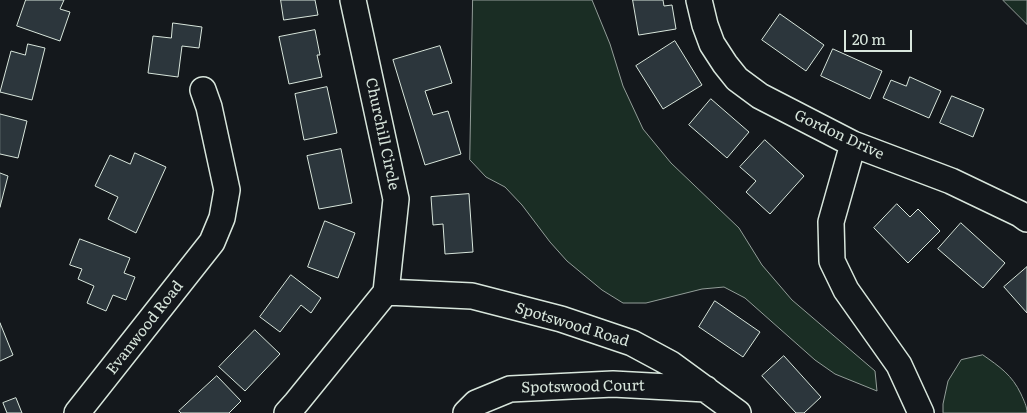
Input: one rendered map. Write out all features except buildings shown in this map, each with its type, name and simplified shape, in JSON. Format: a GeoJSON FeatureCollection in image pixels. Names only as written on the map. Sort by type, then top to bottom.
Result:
{"type":"FeatureCollection","features":[{"type":"Feature","properties":{"kind":"street","name":"Churchill Circle"},"geometry":{"type":"LineString","coordinates":[[352,0],[396,199],[386,292]]}},
{"type":"Feature","properties":{"kind":"street","name":"Gordon Drive"},"geometry":{"type":"LineString","coordinates":[[699,0],[705,26],[712,44],[737,79],[760,96],[853,144],[951,181],[1027,219]]}},
{"type":"Feature","properties":{"kind":"street","name":"Evanwood Road"},"geometry":{"type":"LineString","coordinates":[[77,413],[212,242],[222,218],[227,190],[209,107],[203,90]]}},
{"type":"Feature","properties":{"kind":"street"},"geometry":{"type":"LineString","coordinates":[[853,144],[831,222],[832,261],[846,290],[899,365],[921,413]]}},
{"type":"Feature","properties":{"kind":"street","name":"Spotswood Road"},"geometry":{"type":"LineString","coordinates":[[386,292],[472,296],[561,319],[632,344],[671,364],[738,413]]}},
{"type":"Feature","properties":{"kind":"street"},"geometry":{"type":"LineString","coordinates":[[287,413],[386,292]]}},
{"type":"Feature","properties":{"kind":"street","name":"Spotswood Court"},"geometry":{"type":"LineString","coordinates":[[466,413],[476,403],[510,389],[613,384],[706,389]]}},
{"type":"Feature","properties":{"kind":"green space"},"geometry":{"type":"Polygon","coordinates":[[[473,0],[592,0],[610,44],[623,86],[643,129],[671,163],[739,228],[762,265],[792,300],[875,371],[877,391],[835,374],[815,360],[745,298],[724,287],[702,289],[646,303],[623,303],[602,290],[567,261],[505,187],[486,177],[470,160],[473,0]]]}},
{"type":"Feature","properties":{"kind":"green space"},"geometry":{"type":"Polygon","coordinates":[[[1003,0],[1027,0],[1027,24],[1003,0]]]}},
{"type":"Feature","properties":{"kind":"green space"},"geometry":{"type":"Polygon","coordinates":[[[983,355],[1010,376],[1024,401],[1027,413],[943,413],[948,381],[961,360],[983,355]]]}}]}
